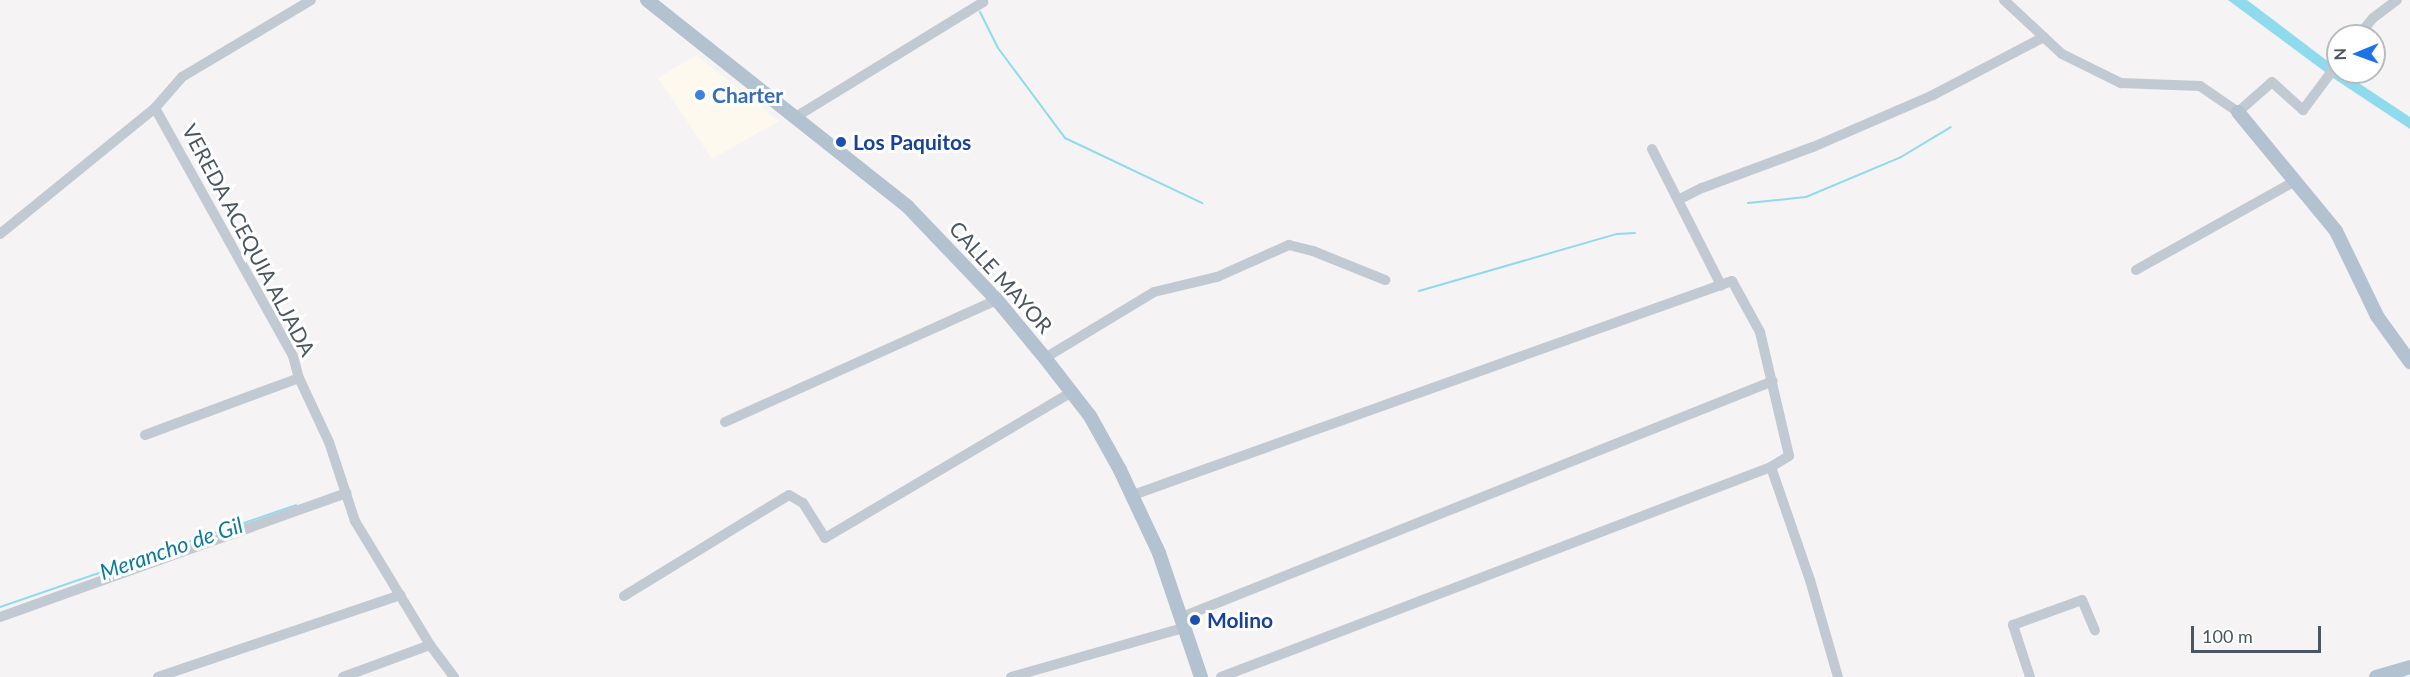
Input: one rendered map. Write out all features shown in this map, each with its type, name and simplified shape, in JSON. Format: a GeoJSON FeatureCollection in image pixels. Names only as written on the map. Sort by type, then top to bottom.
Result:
{"type":"FeatureCollection","features":[{"type":"Feature","properties":{"kind":"main road","name":"CALLE MAYOR"},"geometry":{"type":"LineString","coordinates":[[646,0],[908,207],[997,300],[1045,358],[1099,430],[1133,495],[1184,622],[1201,677]]}},
{"type":"Feature","properties":{"kind":"main road"},"geometry":{"type":"LineString","coordinates":[[2238,112],[2336,231],[2377,316],[2410,362]]}},
{"type":"Feature","properties":{"kind":"main road"},"geometry":{"type":"LineString","coordinates":[[2376,677],[2410,667]]}},
{"type":"Feature","properties":{"kind":"street"},"geometry":{"type":"LineString","coordinates":[[0,234],[155,108],[182,77],[311,0]]}},
{"type":"Feature","properties":{"kind":"street"},"geometry":{"type":"LineString","coordinates":[[794,118],[983,2],[982,0]]}},
{"type":"Feature","properties":{"kind":"street"},"geometry":{"type":"LineString","coordinates":[[2004,0],[2062,54],[2121,83],[2200,86],[2238,112],[2272,82],[2303,110],[2326,79]]}},
{"type":"Feature","properties":{"kind":"street"},"geometry":{"type":"LineString","coordinates":[[2368,24],[2397,0]]}},
{"type":"Feature","properties":{"kind":"street"},"geometry":{"type":"LineString","coordinates":[[1678,200],[1702,188],[1813,147],[1933,95],[2043,37]]}},
{"type":"Feature","properties":{"kind":"street","name":"VEREDA ACEQUIA ALJADA"},"geometry":{"type":"LineString","coordinates":[[155,108],[293,356],[299,378],[329,442],[355,520],[430,645],[454,677]]}},
{"type":"Feature","properties":{"kind":"street"},"geometry":{"type":"LineString","coordinates":[[1652,149],[1721,285]]}},
{"type":"Feature","properties":{"kind":"street"},"geometry":{"type":"LineString","coordinates":[[2136,270],[2295,181]]}},
{"type":"Feature","properties":{"kind":"street"},"geometry":{"type":"LineString","coordinates":[[1045,358],[1154,292],[1218,277],[1289,245],[1313,251],[1385,280]]}},
{"type":"Feature","properties":{"kind":"street"},"geometry":{"type":"LineString","coordinates":[[1133,495],[1732,281],[1760,332],[1789,456],[1771,466],[1221,677]]}},
{"type":"Feature","properties":{"kind":"street"},"geometry":{"type":"LineString","coordinates":[[725,423],[997,300]]}},
{"type":"Feature","properties":{"kind":"street"},"geometry":{"type":"LineString","coordinates":[[145,435],[299,378]]}},
{"type":"Feature","properties":{"kind":"street"},"geometry":{"type":"LineString","coordinates":[[1011,677],[1184,622],[1773,381]]}},
{"type":"Feature","properties":{"kind":"street"},"geometry":{"type":"LineString","coordinates":[[624,596],[789,495],[803,503],[825,538],[1072,392]]}},
{"type":"Feature","properties":{"kind":"street"},"geometry":{"type":"LineString","coordinates":[[1771,466],[1810,580],[1838,677]]}},
{"type":"Feature","properties":{"kind":"street"},"geometry":{"type":"LineString","coordinates":[[0,617],[346,493]]}},
{"type":"Feature","properties":{"kind":"street"},"geometry":{"type":"LineString","coordinates":[[158,677],[400,595]]}},
{"type":"Feature","properties":{"kind":"street"},"geometry":{"type":"LineString","coordinates":[[2030,677],[2013,626],[2082,600],[2095,630]]}},
{"type":"Feature","properties":{"kind":"street"},"geometry":{"type":"LineString","coordinates":[[343,677],[430,645]]}},
{"type":"Feature","properties":{"kind":"shaded area"},"geometry":{"type":"Polygon","coordinates":[[[696,55],[779,121],[712,159],[658,78],[696,55]]]}},
{"type":"Feature","properties":{"kind":"water"},"geometry":{"type":"Polygon","coordinates":[[[2228,0],[2247,0],[2326,60],[2326,73],[2228,0]]]}},
{"type":"Feature","properties":{"kind":"water"},"geometry":{"type":"Polygon","coordinates":[[[2342,84],[2360,84],[2410,117],[2410,129],[2342,84]]]}},
{"type":"Feature","properties":{"kind":"waterway"},"geometry":{"type":"LineString","coordinates":[[980,12],[998,48],[1065,138],[1202,203]]}},
{"type":"Feature","properties":{"kind":"waterway"},"geometry":{"type":"LineString","coordinates":[[1748,203],[1806,197],[1901,157],[1951,127]]}},
{"type":"Feature","properties":{"kind":"waterway"},"geometry":{"type":"LineString","coordinates":[[1419,291],[1617,234],[1635,233]]}},
{"type":"Feature","properties":{"kind":"waterway","name":"Merancho de Gil"},"geometry":{"type":"LineString","coordinates":[[0,607],[296,505]]}},
{"type":"Feature","properties":{"kind":"place","name":"Charter"},"geometry":{"type":"Point","coordinates":[700,95]}},
{"type":"Feature","properties":{"kind":"place","name":"Los Paquitos"},"geometry":{"type":"Point","coordinates":[841,142]}},
{"type":"Feature","properties":{"kind":"place","name":"Molino"},"geometry":{"type":"Point","coordinates":[1195,620]}}]}
